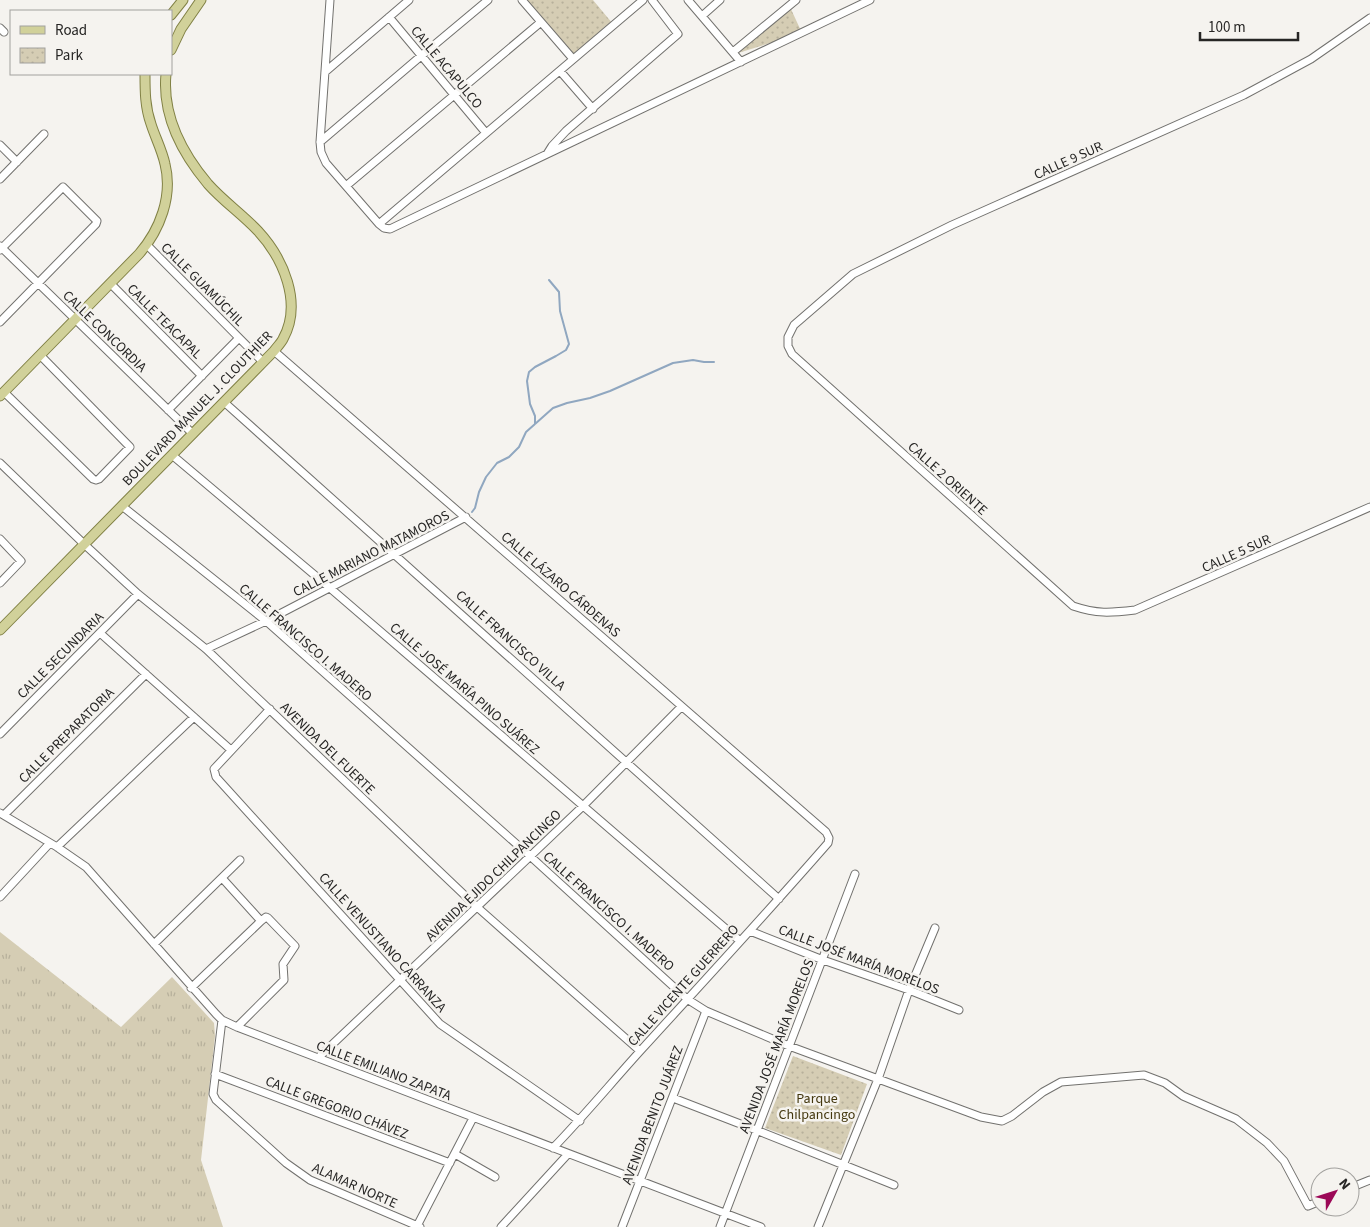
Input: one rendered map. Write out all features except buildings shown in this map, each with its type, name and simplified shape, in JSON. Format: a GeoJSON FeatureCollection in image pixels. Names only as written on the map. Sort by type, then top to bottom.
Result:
{"type":"FeatureCollection","features":[{"type":"Feature","properties":{"kind":"main road"},"geometry":{"type":"LineString","coordinates":[[172,14],[183,0]]}},
{"type":"Feature","properties":{"kind":"main road"},"geometry":{"type":"LineString","coordinates":[[172,48],[181,29],[201,0]]}},
{"type":"Feature","properties":{"kind":"main road"},"geometry":{"type":"LineString","coordinates":[[2,394],[147,246],[155,232],[166,202],[167,188],[165,162],[151,125],[146,102],[145,75]]}},
{"type":"Feature","properties":{"kind":"main road","name":"BOULEVARD MANUEL J. CLOUTHIER"},"geometry":{"type":"LineString","coordinates":[[0,630],[274,351],[283,340],[290,317],[292,305],[284,271],[275,253],[256,229],[209,186],[182,148],[169,112],[165,83],[166,75]]}},
{"type":"Feature","properties":{"kind":"street"},"geometry":{"type":"LineString","coordinates":[[330,0],[320,142],[322,158],[381,226],[394,228],[870,0]]}},
{"type":"Feature","properties":{"kind":"street"},"geometry":{"type":"LineString","coordinates":[[325,72],[409,0]]}},
{"type":"Feature","properties":{"kind":"street"},"geometry":{"type":"LineString","coordinates":[[320,142],[488,0]]}},
{"type":"Feature","properties":{"kind":"street"},"geometry":{"type":"LineString","coordinates":[[522,0],[573,59]]}},
{"type":"Feature","properties":{"kind":"street"},"geometry":{"type":"LineString","coordinates":[[381,226],[486,133],[644,0]]}},
{"type":"Feature","properties":{"kind":"street"},"geometry":{"type":"LineString","coordinates":[[547,154],[561,136],[678,34],[652,0]]}},
{"type":"Feature","properties":{"kind":"street"},"geometry":{"type":"LineString","coordinates":[[688,0],[741,62]]}},
{"type":"Feature","properties":{"kind":"street"},"geometry":{"type":"LineString","coordinates":[[702,16],[720,0]]}},
{"type":"Feature","properties":{"kind":"street"},"geometry":{"type":"LineString","coordinates":[[733,52],[796,0]]}},
{"type":"Feature","properties":{"kind":"street","name":"CALLE ACAPULCO"},"geometry":{"type":"LineString","coordinates":[[389,17],[486,133]]}},
{"type":"Feature","properties":{"kind":"street","name":"CALLE 9 SUR"},"geometry":{"type":"LineString","coordinates":[[788,337],[794,324],[853,274],[952,225],[1244,95],[1311,59],[1370,18]]}},
{"type":"Feature","properties":{"kind":"street"},"geometry":{"type":"LineString","coordinates":[[346,186],[541,22]]}},
{"type":"Feature","properties":{"kind":"street"},"geometry":{"type":"LineString","coordinates":[[560,70],[593,109]]}},
{"type":"Feature","properties":{"kind":"street"},"geometry":{"type":"LineString","coordinates":[[0,179],[44,134]]}},
{"type":"Feature","properties":{"kind":"street"},"geometry":{"type":"LineString","coordinates":[[0,145],[17,162]]}},
{"type":"Feature","properties":{"kind":"street"},"geometry":{"type":"LineString","coordinates":[[0,322],[96,224],[97,220],[63,188],[1,248]]}},
{"type":"Feature","properties":{"kind":"street","name":"CALLE GUAMÚCHIL"},"geometry":{"type":"LineString","coordinates":[[147,246],[263,362]]}},
{"type":"Feature","properties":{"kind":"street","name":"CALLE CONCORDIA"},"geometry":{"type":"LineString","coordinates":[[1,248],[193,434]]}},
{"type":"Feature","properties":{"kind":"street","name":"CALLE TEACAPAL"},"geometry":{"type":"LineString","coordinates":[[110,283],[202,376]]}},
{"type":"Feature","properties":{"kind":"street","name":"CALLE 2 ORIENTE"},"geometry":{"type":"LineString","coordinates":[[788,337],[788,346],[792,354],[1073,606],[1087,611],[1109,614]]}},
{"type":"Feature","properties":{"kind":"street"},"geometry":{"type":"LineString","coordinates":[[168,410],[239,338]]}},
{"type":"Feature","properties":{"kind":"street","name":"CALLE LÁZARO CÁRDENAS"},"geometry":{"type":"LineString","coordinates":[[274,351],[826,832],[829,838]]}},
{"type":"Feature","properties":{"kind":"street"},"geometry":{"type":"LineString","coordinates":[[2,394],[93,479],[99,479],[130,447],[40,356]]}},
{"type":"Feature","properties":{"kind":"street","name":"CALLE FRANCISCO VILLA"},"geometry":{"type":"LineString","coordinates":[[224,402],[396,554],[779,899]]}},
{"type":"Feature","properties":{"kind":"street","name":"CALLE JOSÉ MARÍA PINO SUÁREZ"},"geometry":{"type":"LineString","coordinates":[[172,455],[330,588],[740,941]]}},
{"type":"Feature","properties":{"kind":"street","name":"AVENIDA DEL FUERTE"},"geometry":{"type":"LineString","coordinates":[[0,463],[138,594],[206,649],[477,907],[640,1051]]}},
{"type":"Feature","properties":{"kind":"street","name":"CALLE FRANCISCO I. MADERO"},"geometry":{"type":"LineString","coordinates":[[122,506],[266,621],[530,856],[687,999],[706,1011],[788,1046],[980,1117],[1002,1121],[1012,1116],[1043,1092],[1061,1082],[1139,1075],[1166,1083],[1183,1096],[1236,1120],[1267,1143],[1284,1161],[1308,1206],[1310,1205]]}},
{"type":"Feature","properties":{"kind":"street","name":"CALLE 5 SUR"},"geometry":{"type":"LineString","coordinates":[[1109,614],[1135,610],[1370,507]]}},
{"type":"Feature","properties":{"kind":"street","name":"CALLE MARIANO MATAMOROS"},"geometry":{"type":"LineString","coordinates":[[206,649],[266,621],[466,517]]}},
{"type":"Feature","properties":{"kind":"street"},"geometry":{"type":"LineString","coordinates":[[0,539],[21,561],[0,584]]}},
{"type":"Feature","properties":{"kind":"street","name":"CALLE SECUNDARIA"},"geometry":{"type":"LineString","coordinates":[[0,734],[138,594]]}},
{"type":"Feature","properties":{"kind":"street"},"geometry":{"type":"LineString","coordinates":[[100,633],[231,750],[270,709]]}},
{"type":"Feature","properties":{"kind":"street","name":"CALLE PREPARATORIA"},"geometry":{"type":"LineString","coordinates":[[2,814],[146,674]]}},
{"type":"Feature","properties":{"kind":"street","name":"AVENIDA EJIDO CHILPANCINGO"},"geometry":{"type":"LineString","coordinates":[[318,1058],[583,806],[681,706]]}},
{"type":"Feature","properties":{"kind":"street"},"geometry":{"type":"LineString","coordinates":[[57,847],[194,717]]}},
{"type":"Feature","properties":{"kind":"street","name":"CALLE VENUSTIANO CARRANZA"},"geometry":{"type":"LineString","coordinates":[[231,750],[214,769],[216,776],[440,1024],[580,1121]]}},
{"type":"Feature","properties":{"kind":"street","name":"CALLE EMILIANO ZAPATA"},"geometry":{"type":"LineString","coordinates":[[2,814],[50,842],[86,867],[222,1020],[761,1227]]}},
{"type":"Feature","properties":{"kind":"street","name":"CALLE VICENTE GUERRERO"},"geometry":{"type":"LineString","coordinates":[[553,1148],[580,1121],[640,1051],[779,899],[828,843],[829,838]]}},
{"type":"Feature","properties":{"kind":"street"},"geometry":{"type":"LineString","coordinates":[[0,897],[50,842]]}},
{"type":"Feature","properties":{"kind":"street"},"geometry":{"type":"LineString","coordinates":[[154,944],[240,860]]}},
{"type":"Feature","properties":{"kind":"street","name":"AVENIDA JOSÉ MARÍA MORELOS"},"geometry":{"type":"LineString","coordinates":[[720,1227],[855,874]]}},
{"type":"Feature","properties":{"kind":"street"},"geometry":{"type":"LineString","coordinates":[[222,878],[261,921]]}},
{"type":"Feature","properties":{"kind":"street"},"geometry":{"type":"LineString","coordinates":[[192,988],[261,921],[266,917],[268,918],[295,946],[282,964],[284,980],[237,1027]]}},
{"type":"Feature","properties":{"kind":"street"},"geometry":{"type":"LineString","coordinates":[[818,1227],[878,1079],[909,990],[935,928]]}},
{"type":"Feature","properties":{"kind":"street","name":"CALLE JOSÉ MARÍA MORELOS"},"geometry":{"type":"LineString","coordinates":[[750,931],[959,1010]]}},
{"type":"Feature","properties":{"kind":"street","name":"AVENIDA BENITO JUÁREZ"},"geometry":{"type":"LineString","coordinates":[[622,1227],[706,1011]]}},
{"type":"Feature","properties":{"kind":"street"},"geometry":{"type":"LineString","coordinates":[[215,1074],[222,1020]]}},
{"type":"Feature","properties":{"kind":"street","name":"ALAMAR NORTE"},"geometry":{"type":"LineString","coordinates":[[215,1074],[213,1094],[216,1100],[286,1163],[310,1180],[419,1226]]}},
{"type":"Feature","properties":{"kind":"street","name":"CALLE GREGORIO CHÁVEZ"},"geometry":{"type":"LineString","coordinates":[[215,1074],[450,1163]]}},
{"type":"Feature","properties":{"kind":"street"},"geometry":{"type":"LineString","coordinates":[[673,1098],[894,1186]]}},
{"type":"Feature","properties":{"kind":"street"},"geometry":{"type":"LineString","coordinates":[[419,1226],[473,1118]]}},
{"type":"Feature","properties":{"kind":"street"},"geometry":{"type":"LineString","coordinates":[[454,1154],[495,1177]]}},
{"type":"Feature","properties":{"kind":"street"},"geometry":{"type":"LineString","coordinates":[[501,1227],[568,1154]]}},
{"type":"Feature","properties":{"kind":"green space"},"geometry":{"type":"Polygon","coordinates":[[[523,0],[593,0],[613,24],[573,58],[523,0]]]}},
{"type":"Feature","properties":{"kind":"green space"},"geometry":{"type":"Polygon","coordinates":[[[790,7],[802,33],[735,54],[790,7]]]}},
{"type":"Feature","properties":{"kind":"green space"},"geometry":{"type":"Polygon","coordinates":[[[0,932],[121,1027],[172,977],[214,1023],[215,1036],[201,1160],[223,1227],[0,1227],[0,932]]]}},
{"type":"Feature","properties":{"kind":"green space","name":"Parque Chilpancingo"},"geometry":{"type":"Polygon","coordinates":[[[793,1056],[867,1084],[841,1155],[765,1128],[793,1056]]]}},
{"type":"Feature","properties":{"kind":"waterway"},"geometry":{"type":"LineString","coordinates":[[535,424],[527,381],[529,372],[566,350],[569,344],[560,311],[559,292],[549,280]]}},
{"type":"Feature","properties":{"kind":"waterway"},"geometry":{"type":"LineString","coordinates":[[472,512],[486,477],[497,463],[509,457],[519,447],[526,432],[553,408],[610,391],[673,363],[693,360],[714,362]]}}]}
